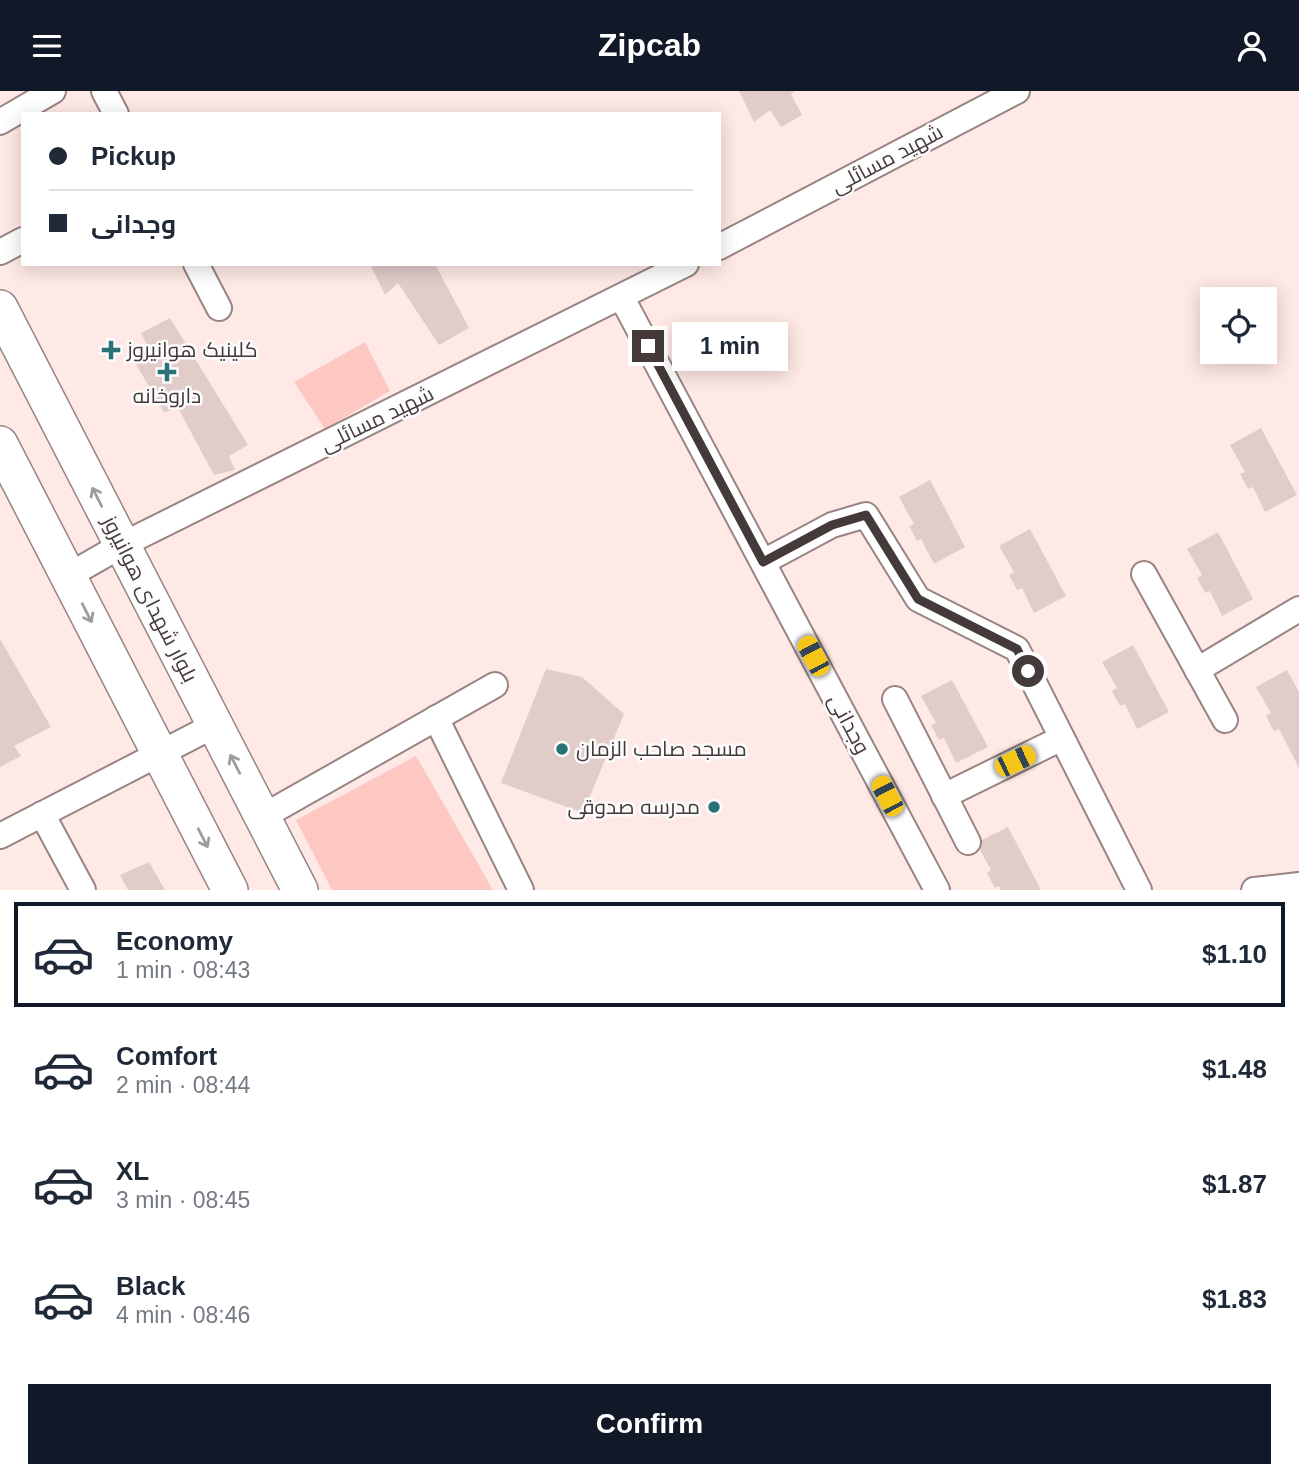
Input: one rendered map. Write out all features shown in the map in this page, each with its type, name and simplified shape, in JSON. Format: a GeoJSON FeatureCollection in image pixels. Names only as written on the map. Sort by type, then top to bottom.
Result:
{"type":"FeatureCollection","features":[{"type":"Feature","properties":{"kind":"main road","name":"بلوار شهدای هوانیروز"},"geometry":{"type":"LineString","coordinates":[[0,307],[300,890]]}},
{"type":"Feature","properties":{"kind":"main road"},"geometry":{"type":"LineString","coordinates":[[0,444],[229,890]]}},
{"type":"Feature","properties":{"kind":"street"},"geometry":{"type":"LineString","coordinates":[[0,122],[53,91]]}},
{"type":"Feature","properties":{"kind":"street"},"geometry":{"type":"LineString","coordinates":[[104,91],[115,112]]}},
{"type":"Feature","properties":{"kind":"street","name":"شهید مسائلی"},"geometry":{"type":"LineString","coordinates":[[721,246],[1017,91]]}},
{"type":"Feature","properties":{"kind":"street"},"geometry":{"type":"LineString","coordinates":[[0,253],[21,241]]}},
{"type":"Feature","properties":{"kind":"street"},"geometry":{"type":"LineString","coordinates":[[197,266],[219,308]]}},
{"type":"Feature","properties":{"kind":"street","name":"شهید مسائلی"},"geometry":{"type":"LineString","coordinates":[[68,576],[122,545],[682,266]]}},
{"type":"Feature","properties":{"kind":"street","name":"وجدانی"},"geometry":{"type":"LineString","coordinates":[[622,298],[937,890]]}},
{"type":"Feature","properties":{"kind":"street"},"geometry":{"type":"LineString","coordinates":[[763,562],[832,525],[866,515],[918,599],[1017,649],[1139,890]]}},
{"type":"Feature","properties":{"kind":"street"},"geometry":{"type":"LineString","coordinates":[[1144,574],[1225,720]]}},
{"type":"Feature","properties":{"kind":"street"},"geometry":{"type":"LineString","coordinates":[[1197,670],[1299,609]]}},
{"type":"Feature","properties":{"kind":"street"},"geometry":{"type":"LineString","coordinates":[[262,817],[495,685]]}},
{"type":"Feature","properties":{"kind":"street"},"geometry":{"type":"LineString","coordinates":[[895,699],[968,842]]}},
{"type":"Feature","properties":{"kind":"street"},"geometry":{"type":"LineString","coordinates":[[436,718],[522,890]]}},
{"type":"Feature","properties":{"kind":"street"},"geometry":{"type":"LineString","coordinates":[[0,836],[215,725]]}},
{"type":"Feature","properties":{"kind":"street"},"geometry":{"type":"LineString","coordinates":[[944,796],[1062,738]]}},
{"type":"Feature","properties":{"kind":"street"},"geometry":{"type":"LineString","coordinates":[[42,814],[83,890]]}},
{"type":"Feature","properties":{"kind":"street"},"geometry":{"type":"LineString","coordinates":[[1254,890],[1299,885]]}},
{"type":"Feature","properties":{"kind":"shaded area"},"geometry":{"type":"Polygon","coordinates":[[[365,342],[390,391],[325,429],[294,382],[365,342]]]}},
{"type":"Feature","properties":{"kind":"shaded area"},"geometry":{"type":"Polygon","coordinates":[[[416,756],[493,890],[332,890],[296,820],[416,756]]]}},
{"type":"Feature","properties":{"kind":"building"},"geometry":{"type":"Polygon","coordinates":[[[739,91],[795,91],[791,94],[802,115],[781,127],[770,110],[754,122],[739,91]]]}},
{"type":"Feature","properties":{"kind":"building"},"geometry":{"type":"Polygon","coordinates":[[[371,266],[436,266],[469,328],[439,345],[398,283],[385,295],[371,266]]]}},
{"type":"Feature","properties":{"kind":"building"},"geometry":{"type":"Polygon","coordinates":[[[170,318],[248,445],[229,456],[235,470],[214,475],[178,408],[164,412],[134,361],[148,347],[141,333],[170,318]]]}},
{"type":"Feature","properties":{"kind":"building"},"geometry":{"type":"Polygon","coordinates":[[[1261,428],[1297,495],[1265,512],[1253,487],[1248,489],[1240,474],[1245,472],[1230,445],[1261,428]]]}},
{"type":"Feature","properties":{"kind":"building"},"geometry":{"type":"Polygon","coordinates":[[[930,480],[965,547],[934,564],[921,539],[917,541],[909,526],[914,524],[899,497],[930,480]]]}},
{"type":"Feature","properties":{"kind":"building"},"geometry":{"type":"Polygon","coordinates":[[[1030,529],[1066,596],[1034,613],[1022,588],[1017,590],[1009,575],[1014,572],[999,546],[1030,529]]]}},
{"type":"Feature","properties":{"kind":"building"},"geometry":{"type":"Polygon","coordinates":[[[1218,532],[1253,599],[1222,616],[1210,591],[1205,593],[1197,578],[1202,575],[1187,549],[1218,532]]]}},
{"type":"Feature","properties":{"kind":"building"},"geometry":{"type":"Polygon","coordinates":[[[0,639],[51,727],[14,746],[21,756],[0,767],[0,639]]]}},
{"type":"Feature","properties":{"kind":"building"},"geometry":{"type":"Polygon","coordinates":[[[1133,645],[1169,712],[1137,729],[1125,704],[1120,706],[1112,691],[1117,688],[1102,662],[1133,645]]]}},
{"type":"Feature","properties":{"kind":"building","name":"مسجد صاحب الزمان"},"geometry":{"type":"Polygon","coordinates":[[[546,669],[582,677],[624,714],[583,813],[501,783],[546,669]]]}},
{"type":"Feature","properties":{"kind":"building"},"geometry":{"type":"Polygon","coordinates":[[[1287,670],[1299,692],[1299,768],[1279,729],[1274,731],[1266,716],[1271,713],[1256,687],[1287,670]]]}},
{"type":"Feature","properties":{"kind":"building"},"geometry":{"type":"Polygon","coordinates":[[[952,680],[988,747],[956,763],[944,738],[939,740],[931,725],[936,723],[921,696],[952,680]]]}},
{"type":"Feature","properties":{"kind":"building"},"geometry":{"type":"Polygon","coordinates":[[[1008,827],[1041,890],[1001,890],[999,886],[995,888],[987,873],[991,870],[980,850],[982,840],[1008,827]]]}},
{"type":"Feature","properties":{"kind":"building"},"geometry":{"type":"Polygon","coordinates":[[[149,862],[165,890],[128,890],[120,875],[149,862]]]}},
{"type":"Feature","properties":{"kind":"place","name":"کلینیک هوانیروز"},"geometry":{"type":"Point","coordinates":[111,350]}},
{"type":"Feature","properties":{"kind":"place","name":"داروخانه"},"geometry":{"type":"Point","coordinates":[167,372]}},
{"type":"Feature","properties":{"kind":"place","name":"مسجد صاحب الزمان"},"geometry":{"type":"Point","coordinates":[562,749]}},
{"type":"Feature","properties":{"kind":"place","name":"مدرسه صدوقی"},"geometry":{"type":"Point","coordinates":[714,807]}},
{"type":"Feature","properties":{"kind":"route"},"geometry":{"type":"LineString","coordinates":[[648,346],[763,562],[832,525],[866,515],[918,599],[1017,649],[1028,671]]}}]}
